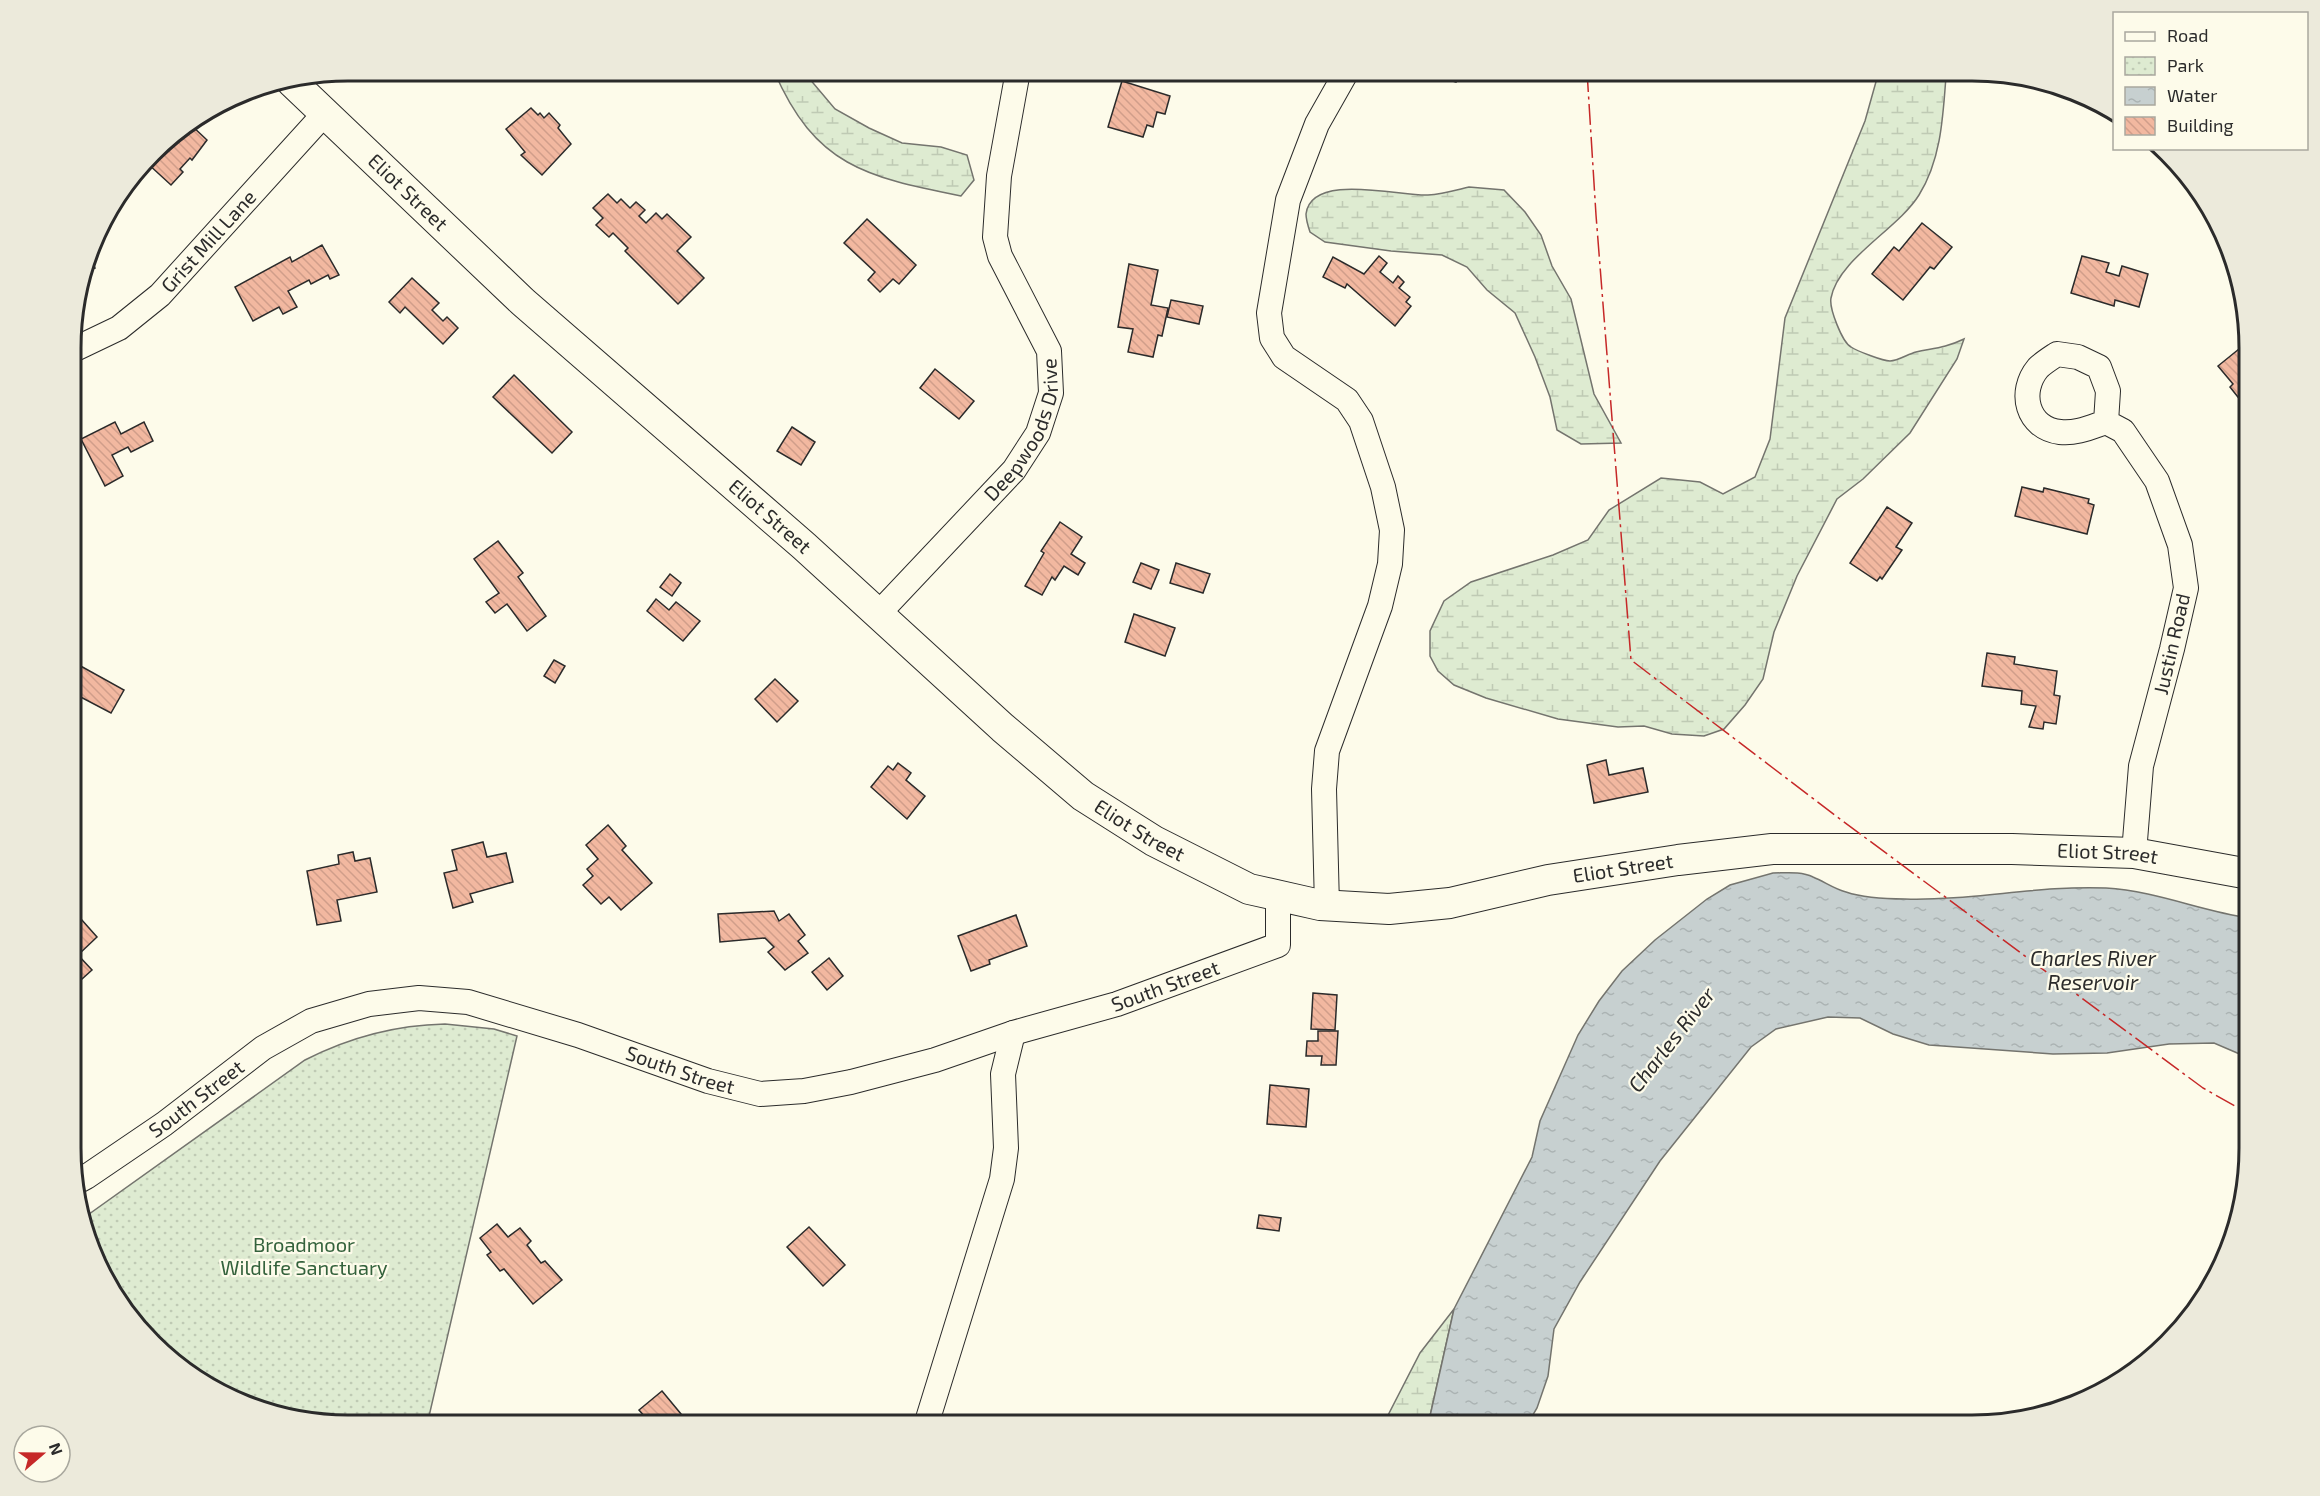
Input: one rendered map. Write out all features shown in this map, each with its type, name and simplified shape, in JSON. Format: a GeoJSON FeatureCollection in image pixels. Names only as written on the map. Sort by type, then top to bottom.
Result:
{"type":"FeatureCollection","features":[{"type":"Feature","properties":{"kind":"main road","name":"Eliot Street"},"geometry":{"type":"LineString","coordinates":[[297,86],[523,302],[1083,796],[1154,840],[1249,889],[1327,906],[1389,909],[1450,903],[1548,880],[1678,860],[1772,849],[2012,849],[2134,853],[2239,872]]}},
{"type":"Feature","properties":{"kind":"street","name":"Deepwoods Drive"},"geometry":{"type":"LineString","coordinates":[[879,614],[1014,470],[1038,433],[1052,393],[1049,351],[1038,325],[1000,256],[995,237],[999,176],[1016,81]]}},
{"type":"Feature","properties":{"kind":"street"},"geometry":{"type":"LineString","coordinates":[[1327,906],[1324,789],[1327,751],[1380,606],[1390,564],[1392,530],[1383,487],[1361,421],[1347,400],[1284,357],[1272,338],[1269,313],[1288,200],[1317,124],[1341,81]]}},
{"type":"Feature","properties":{"kind":"street","name":"Grist Mill Lane"},"geometry":{"type":"LineString","coordinates":[[81,346],[119,328],[160,295],[326,112]]}},
{"type":"Feature","properties":{"kind":"street","name":"Justin Road"},"geometry":{"type":"LineString","coordinates":[[2106,422],[2122,431],[2157,481],[2180,545],[2186,588],[2141,766],[2134,853]]}},
{"type":"Feature","properties":{"kind":"street","name":"South Street"},"geometry":{"type":"LineString","coordinates":[[83,1179],[164,1124],[263,1048],[311,1021],[369,1004],[419,998],[468,1002],[578,1035],[708,1081],[760,1094],[804,1091],[851,1082],[935,1060],[1013,1033],[1117,1004],[1278,945],[1278,895]]}},
{"type":"Feature","properties":{"kind":"street"},"geometry":{"type":"LineString","coordinates":[[929,1415],[1002,1179],[1006,1148],[1003,1074],[1013,1033]]}},
{"type":"Feature","properties":{"kind":"green space"},"geometry":{"type":"Polygon","coordinates":[[[779,81],[811,81],[835,109],[869,128],[902,143],[941,147],[967,155],[974,180],[961,196],[897,182],[871,173],[847,162],[826,147],[807,128],[790,103],[779,81]]]}},
{"type":"Feature","properties":{"kind":"green space"},"geometry":{"type":"Polygon","coordinates":[[[1876,81],[1946,81],[1940,138],[1932,167],[1919,195],[1897,220],[1856,257],[1836,284],[1831,303],[1840,332],[1851,347],[1887,361],[1964,339],[1957,359],[1910,433],[1863,479],[1837,499],[1797,576],[1774,632],[1763,679],[1745,705],[1724,729],[1704,736],[1672,734],[1644,726],[1618,727],[1558,719],[1486,698],[1454,685],[1438,671],[1430,656],[1430,631],[1444,601],[1471,582],[1553,555],[1588,540],[1609,510],[1661,478],[1700,482],[1723,494],[1755,477],[1770,439],[1785,318],[1865,121],[1876,81]]]}},
{"type":"Feature","properties":{"kind":"green space"},"geometry":{"type":"Polygon","coordinates":[[[1469,187],[1504,190],[1525,212],[1541,235],[1552,266],[1571,299],[1594,394],[1621,443],[1581,444],[1557,430],[1550,397],[1515,313],[1487,290],[1467,267],[1442,255],[1325,242],[1310,232],[1307,220],[1306,214],[1312,201],[1324,193],[1360,189],[1428,195],[1469,187]]]}},
{"type":"Feature","properties":{"kind":"green space","name":"Broadmoor Wildlife Sanctuary"},"geometry":{"type":"Polygon","coordinates":[[[445,1024],[494,1029],[517,1036],[429,1415],[348,1415],[296,1410],[246,1395],[214,1379],[185,1360],[147,1324],[126,1296],[101,1250],[89,1214],[305,1060],[339,1045],[373,1034],[445,1024]]]}},
{"type":"Feature","properties":{"kind":"green space"},"geometry":{"type":"Polygon","coordinates":[[[1454,1309],[1430,1415],[1388,1415],[1420,1353],[1454,1309]]]}},
{"type":"Feature","properties":{"kind":"water","name":"Charles River Reservoir"},"geometry":{"type":"Polygon","coordinates":[[[1773,873],[1793,873],[1808,875],[1853,894],[1891,899],[1955,898],[2056,889],[2106,888],[2143,893],[2239,916],[2239,1054],[2214,1043],[2169,1044],[2107,1053],[2053,1054],[1929,1045],[1893,1034],[1860,1018],[1828,1017],[1776,1029],[1751,1047],[1660,1161],[1580,1282],[1554,1329],[1548,1376],[1533,1415],[1430,1415],[1454,1309],[1532,1157],[1540,1121],[1578,1035],[1599,1001],[1622,971],[1655,940],[1707,899],[1730,885],[1773,873]]]}},
{"type":"Feature","properties":{"kind":"building"},"geometry":{"type":"Polygon","coordinates":[[[1122,81],[1170,96],[1165,114],[1157,112],[1153,127],[1147,125],[1143,137],[1108,127],[1122,81]]]}},
{"type":"Feature","properties":{"kind":"building"},"geometry":{"type":"Polygon","coordinates":[[[531,108],[544,118],[549,113],[560,125],[558,128],[571,144],[542,175],[521,155],[525,152],[506,129],[531,108]]]}},
{"type":"Feature","properties":{"kind":"building"},"geometry":{"type":"Polygon","coordinates":[[[195,129],[207,140],[192,160],[190,158],[180,169],[183,172],[171,185],[152,167],[195,129]]]}},
{"type":"Feature","properties":{"kind":"building"},"geometry":{"type":"Polygon","coordinates":[[[608,194],[617,203],[621,199],[630,208],[636,202],[645,210],[639,216],[646,223],[656,213],[662,219],[667,214],[691,237],[677,251],[704,278],[678,304],[625,251],[628,248],[613,233],[609,237],[596,225],[603,218],[593,208],[608,194]]]}},
{"type":"Feature","properties":{"kind":"building"},"geometry":{"type":"Polygon","coordinates":[[[867,219],[916,265],[899,284],[893,279],[880,292],[868,280],[875,272],[844,243],[867,219]]]}},
{"type":"Feature","properties":{"kind":"building"},"geometry":{"type":"Polygon","coordinates":[[[1922,223],[1952,247],[1934,269],[1930,267],[1903,300],[1872,274],[1894,247],[1899,251],[1922,223]]]}},
{"type":"Feature","properties":{"kind":"building"},"geometry":{"type":"Polygon","coordinates":[[[322,245],[339,275],[330,279],[328,275],[311,284],[309,280],[288,291],[297,307],[283,314],[279,307],[253,321],[235,287],[290,257],[292,262],[322,245]]]}},
{"type":"Feature","properties":{"kind":"building"},"geometry":{"type":"Polygon","coordinates":[[[1379,256],[1387,263],[1380,272],[1393,283],[1398,276],[1404,282],[1399,288],[1410,297],[1406,302],[1411,306],[1395,326],[1347,284],[1345,288],[1323,277],[1333,257],[1364,274],[1379,256]]]}},
{"type":"Feature","properties":{"kind":"building"},"geometry":{"type":"Polygon","coordinates":[[[2082,256],[2109,263],[2106,272],[2119,276],[2122,266],[2148,274],[2139,307],[2115,300],[2114,306],[2071,293],[2082,256]]]}},
{"type":"Feature","properties":{"kind":"building"},"geometry":{"type":"Polygon","coordinates":[[[1129,264],[1158,270],[1151,305],[1168,308],[1162,336],[1158,335],[1153,357],[1128,352],[1133,329],[1118,327],[1129,264]]]}},
{"type":"Feature","properties":{"kind":"building"},"geometry":{"type":"Polygon","coordinates":[[[412,278],[439,303],[432,310],[443,321],[447,317],[458,328],[443,344],[405,307],[400,313],[389,302],[412,278]]]}},
{"type":"Feature","properties":{"kind":"building"},"geometry":{"type":"Polygon","coordinates":[[[1171,300],[1203,306],[1199,324],[1167,317],[1171,300]]]}},
{"type":"Feature","properties":{"kind":"building"},"geometry":{"type":"Polygon","coordinates":[[[2239,349],[2239,398],[2230,387],[2233,384],[2218,366],[2239,349]]]}},
{"type":"Feature","properties":{"kind":"building"},"geometry":{"type":"Polygon","coordinates":[[[935,369],[974,401],[959,419],[920,388],[935,369]]]}},
{"type":"Feature","properties":{"kind":"building"},"geometry":{"type":"Polygon","coordinates":[[[514,375],[572,432],[552,453],[493,397],[514,375]]]}},
{"type":"Feature","properties":{"kind":"building"},"geometry":{"type":"Polygon","coordinates":[[[115,422],[121,434],[144,422],[153,441],[131,452],[128,447],[112,455],[123,476],[105,486],[81,439],[115,422]]]}},
{"type":"Feature","properties":{"kind":"building"},"geometry":{"type":"Polygon","coordinates":[[[792,427],[815,442],[801,465],[777,451],[792,427]]]}},
{"type":"Feature","properties":{"kind":"building"},"geometry":{"type":"Polygon","coordinates":[[[2022,487],[2043,492],[2044,488],[2089,499],[2088,503],[2094,505],[2087,534],[2015,516],[2022,487]]]}},
{"type":"Feature","properties":{"kind":"building"},"geometry":{"type":"Polygon","coordinates":[[[1887,507],[1912,523],[1896,547],[1902,550],[1882,579],[1880,577],[1877,581],[1850,563],[1887,507]]]}},
{"type":"Feature","properties":{"kind":"building"},"geometry":{"type":"Polygon","coordinates":[[[1060,522],[1082,537],[1071,554],[1085,563],[1078,575],[1064,566],[1055,580],[1052,577],[1042,595],[1025,586],[1044,553],[1041,551],[1060,522]]]}},
{"type":"Feature","properties":{"kind":"building"},"geometry":{"type":"Polygon","coordinates":[[[498,541],[523,573],[518,577],[546,616],[527,631],[507,604],[495,613],[486,602],[499,593],[474,559],[498,541]]]}},
{"type":"Feature","properties":{"kind":"building"},"geometry":{"type":"Polygon","coordinates":[[[1141,563],[1159,570],[1151,589],[1133,582],[1141,563]]]}},
{"type":"Feature","properties":{"kind":"building"},"geometry":{"type":"Polygon","coordinates":[[[1176,563],[1210,574],[1203,593],[1170,583],[1176,563]]]}},
{"type":"Feature","properties":{"kind":"building"},"geometry":{"type":"Polygon","coordinates":[[[670,574],[681,583],[672,596],[660,587],[670,574]]]}},
{"type":"Feature","properties":{"kind":"building"},"geometry":{"type":"Polygon","coordinates":[[[656,599],[669,610],[676,602],[700,621],[683,641],[647,611],[656,599]]]}},
{"type":"Feature","properties":{"kind":"building"},"geometry":{"type":"Polygon","coordinates":[[[1134,614],[1175,628],[1165,656],[1125,642],[1134,614]]]}},
{"type":"Feature","properties":{"kind":"building"},"geometry":{"type":"Polygon","coordinates":[[[1987,653],[2015,657],[2014,664],[2057,671],[2054,695],[2060,696],[2056,724],[2044,722],[2043,729],[2029,727],[2036,706],[2021,704],[2022,691],[1982,686],[1987,653]]]}},
{"type":"Feature","properties":{"kind":"building"},"geometry":{"type":"Polygon","coordinates":[[[554,660],[565,666],[555,683],[544,676],[554,660]]]}},
{"type":"Feature","properties":{"kind":"building"},"geometry":{"type":"Polygon","coordinates":[[[81,666],[124,690],[111,713],[81,697],[81,666]]]}},
{"type":"Feature","properties":{"kind":"building"},"geometry":{"type":"Polygon","coordinates":[[[775,679],[798,701],[777,722],[755,699],[775,679]]]}},
{"type":"Feature","properties":{"kind":"building"},"geometry":{"type":"Polygon","coordinates":[[[1606,760],[1609,775],[1643,768],[1648,792],[1594,803],[1587,765],[1606,760]]]}},
{"type":"Feature","properties":{"kind":"building"},"geometry":{"type":"Polygon","coordinates":[[[898,763],[911,773],[906,780],[925,796],[907,819],[871,787],[888,766],[893,770],[898,763]]]}},
{"type":"Feature","properties":{"kind":"building"},"geometry":{"type":"Polygon","coordinates":[[[608,825],[626,846],[622,850],[652,883],[621,910],[609,897],[601,904],[583,885],[593,876],[587,869],[598,859],[586,845],[608,825]]]}},
{"type":"Feature","properties":{"kind":"building"},"geometry":{"type":"Polygon","coordinates":[[[483,842],[487,857],[506,853],[513,882],[470,894],[473,902],[453,908],[444,873],[457,870],[452,850],[483,842]]]}},
{"type":"Feature","properties":{"kind":"building"},"geometry":{"type":"Polygon","coordinates":[[[353,852],[355,861],[370,858],[377,892],[337,900],[341,921],[317,925],[307,871],[339,864],[338,855],[353,852]]]}},
{"type":"Feature","properties":{"kind":"building"},"geometry":{"type":"Polygon","coordinates":[[[774,911],[779,921],[789,914],[805,935],[798,941],[808,953],[785,970],[768,952],[774,947],[765,938],[720,942],[718,914],[774,911]]]}},
{"type":"Feature","properties":{"kind":"building"},"geometry":{"type":"Polygon","coordinates":[[[1016,915],[1027,946],[989,960],[990,964],[971,971],[958,936],[1016,915]]]}},
{"type":"Feature","properties":{"kind":"building"},"geometry":{"type":"Polygon","coordinates":[[[81,919],[97,937],[81,952],[81,919]]]}},
{"type":"Feature","properties":{"kind":"building"},"geometry":{"type":"Polygon","coordinates":[[[81,958],[92,970],[81,980],[81,958]]]}},
{"type":"Feature","properties":{"kind":"building"},"geometry":{"type":"Polygon","coordinates":[[[829,958],[843,976],[827,990],[812,972],[829,958]]]}},
{"type":"Feature","properties":{"kind":"building"},"geometry":{"type":"Polygon","coordinates":[[[1313,993],[1337,995],[1335,1030],[1311,1029],[1313,993]]]}},
{"type":"Feature","properties":{"kind":"building"},"geometry":{"type":"Polygon","coordinates":[[[1318,1031],[1338,1031],[1336,1065],[1321,1065],[1322,1056],[1306,1056],[1307,1041],[1318,1041],[1318,1031]]]}},
{"type":"Feature","properties":{"kind":"building"},"geometry":{"type":"Polygon","coordinates":[[[1270,1085],[1309,1089],[1306,1127],[1267,1124],[1270,1085]]]}},
{"type":"Feature","properties":{"kind":"building"},"geometry":{"type":"Polygon","coordinates":[[[1259,1215],[1281,1218],[1279,1231],[1257,1228],[1259,1215]]]}},
{"type":"Feature","properties":{"kind":"building"},"geometry":{"type":"Polygon","coordinates":[[[497,1224],[508,1237],[520,1228],[531,1241],[527,1245],[541,1263],[545,1261],[562,1280],[533,1304],[504,1269],[500,1271],[487,1255],[491,1252],[480,1238],[497,1224]]]}},
{"type":"Feature","properties":{"kind":"building"},"geometry":{"type":"Polygon","coordinates":[[[809,1227],[845,1265],[823,1286],[787,1247],[809,1227]]]}},
{"type":"Feature","properties":{"kind":"building"},"geometry":{"type":"Polygon","coordinates":[[[662,1391],[681,1414],[643,1415],[639,1410],[662,1391]]]}},
{"type":"Feature","properties":{"kind":"power"},"geometry":{"type":"LineString","coordinates":[[1588,81],[1631,660],[1836,816],[2203,1088],[2239,1108]]}},
{"type":"Feature","properties":{"kind":"water label","name":"Charles River"},"geometry":{"type":"Point","coordinates":[1672,1040]}}]}
